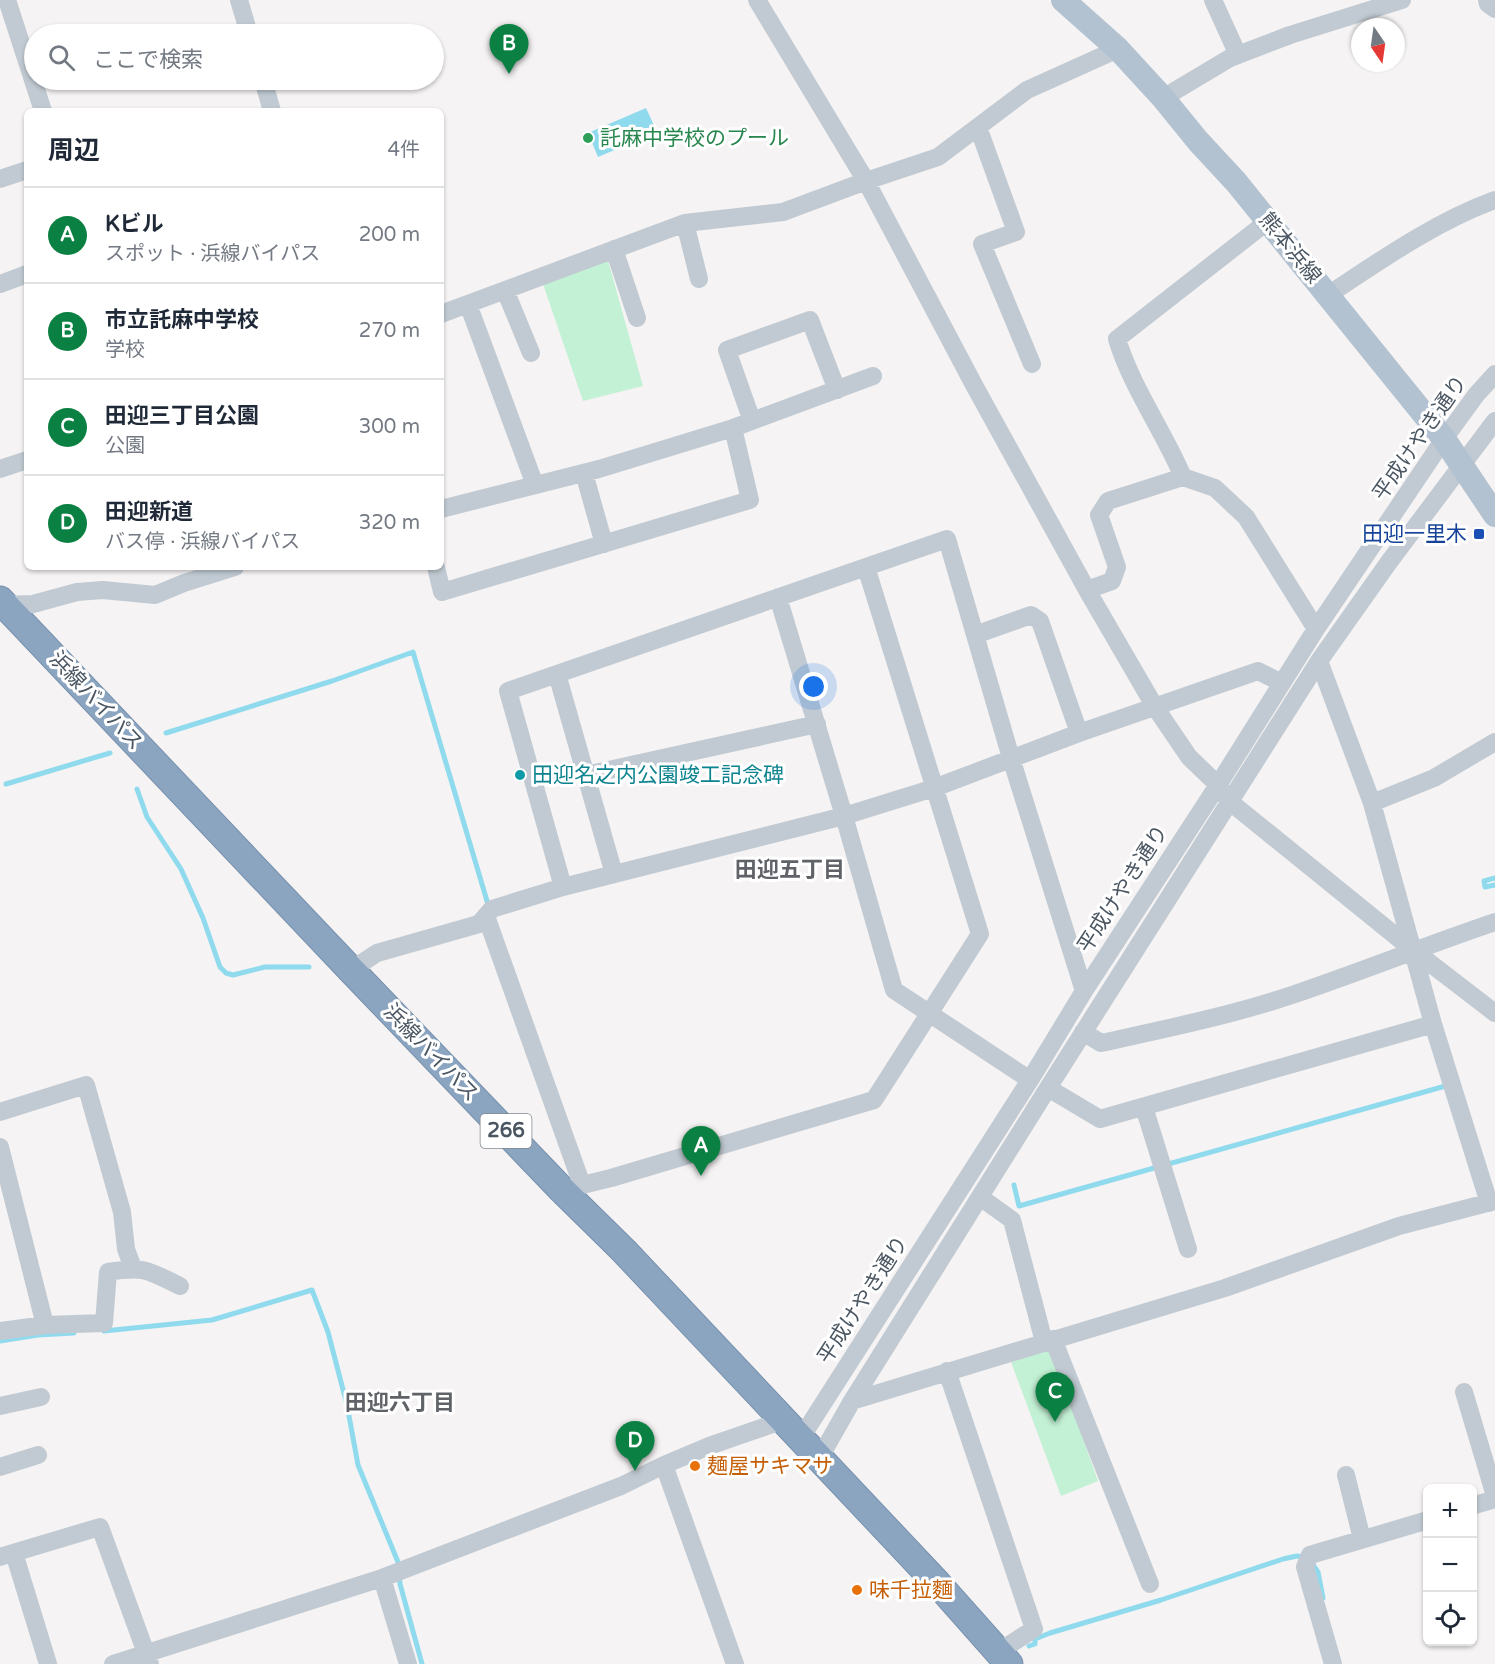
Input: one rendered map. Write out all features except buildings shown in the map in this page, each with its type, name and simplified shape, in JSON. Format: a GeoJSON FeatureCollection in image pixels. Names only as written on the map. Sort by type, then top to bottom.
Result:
{"type":"FeatureCollection","features":[{"type":"Feature","properties":{"kind":"highway","name":"浜線バイパス"},"geometry":{"type":"LineString","coordinates":[[1,603],[351,970],[572,1188],[632,1260],[938,1584],[1004,1658]]}},
{"type":"Feature","properties":{"kind":"main road","name":"熊本浜線"},"geometry":{"type":"LineString","coordinates":[[1063,0],[1118,49],[1268,221],[1444,439],[1495,515]]}},
{"type":"Feature","properties":{"kind":"street"},"geometry":{"type":"LineString","coordinates":[[7,0],[24,52]]}},
{"type":"Feature","properties":{"kind":"street"},"geometry":{"type":"LineString","coordinates":[[239,0],[246,24]]}},
{"type":"Feature","properties":{"kind":"street"},"geometry":{"type":"LineString","coordinates":[[756,0],[866,181],[960,359],[1087,590],[1155,707],[1189,757],[1218,785],[1229,801],[1413,950],[1495,1013]]}},
{"type":"Feature","properties":{"kind":"street"},"geometry":{"type":"LineString","coordinates":[[1213,0],[1238,55]]}},
{"type":"Feature","properties":{"kind":"street"},"geometry":{"type":"LineString","coordinates":[[1163,98],[1230,58],[1290,35],[1402,0]]}},
{"type":"Feature","properties":{"kind":"street"},"geometry":{"type":"LineString","coordinates":[[1487,0],[1488,4],[1495,9]]}},
{"type":"Feature","properties":{"kind":"street"},"geometry":{"type":"LineString","coordinates":[[444,313],[685,223],[783,212],[938,157],[1027,90],[1118,49]]}},
{"type":"Feature","properties":{"kind":"street"},"geometry":{"type":"LineString","coordinates":[[36,90],[42,108]]}},
{"type":"Feature","properties":{"kind":"street"},"geometry":{"type":"LineString","coordinates":[[265,90],[271,108]]}},
{"type":"Feature","properties":{"kind":"street"},"geometry":{"type":"LineString","coordinates":[[978,127],[1016,232],[982,244],[1032,364]]}},
{"type":"Feature","properties":{"kind":"street"},"geometry":{"type":"LineString","coordinates":[[0,179],[24,171]]}},
{"type":"Feature","properties":{"kind":"street"},"geometry":{"type":"LineString","coordinates":[[1328,296],[1376,263],[1464,212],[1495,200]]}},
{"type":"Feature","properties":{"kind":"street"},"geometry":{"type":"LineString","coordinates":[[1183,477],[1170,447],[1126,367],[1117,339],[1268,221]]}},
{"type":"Feature","properties":{"kind":"street"},"geometry":{"type":"LineString","coordinates":[[685,223],[699,279]]}},
{"type":"Feature","properties":{"kind":"street"},"geometry":{"type":"LineString","coordinates":[[614,249],[637,318]]}},
{"type":"Feature","properties":{"kind":"street"},"geometry":{"type":"LineString","coordinates":[[0,284],[24,275]]}},
{"type":"Feature","properties":{"kind":"street"},"geometry":{"type":"LineString","coordinates":[[505,290],[531,353]]}},
{"type":"Feature","properties":{"kind":"street"},"geometry":{"type":"LineString","coordinates":[[468,304],[535,485]]}},
{"type":"Feature","properties":{"kind":"street"},"geometry":{"type":"LineString","coordinates":[[752,421],[727,350],[810,320],[837,390]]}},
{"type":"Feature","properties":{"kind":"street","name":"平成けやき通り"},"geometry":{"type":"LineString","coordinates":[[793,1429],[1030,1080],[1083,991],[1218,785],[1316,628],[1444,439],[1476,395],[1495,374]]}},
{"type":"Feature","properties":{"kind":"street"},"geometry":{"type":"LineString","coordinates":[[444,508],[584,473],[733,428],[873,376]]}},
{"type":"Feature","properties":{"kind":"street","name":"平成けやき通り"},"geometry":{"type":"LineString","coordinates":[[819,1459],[852,1401],[1083,1032],[1319,661],[1495,421]]}},
{"type":"Feature","properties":{"kind":"street"},"geometry":{"type":"LineString","coordinates":[[437,570],[442,592],[750,500],[733,428]]}},
{"type":"Feature","properties":{"kind":"street"},"geometry":{"type":"LineString","coordinates":[[0,469],[24,461]]}},
{"type":"Feature","properties":{"kind":"street"},"geometry":{"type":"LineString","coordinates":[[584,473],[604,544]]}},
{"type":"Feature","properties":{"kind":"street"},"geometry":{"type":"LineString","coordinates":[[1087,590],[1112,581],[1117,567],[1099,515],[1108,501],[1183,477],[1215,488],[1246,517],[1316,628]]}},
{"type":"Feature","properties":{"kind":"street"},"geometry":{"type":"LineString","coordinates":[[563,887],[508,692],[947,539],[1011,759],[1083,991]]}},
{"type":"Feature","properties":{"kind":"street"},"geometry":{"type":"LineString","coordinates":[[486,916],[572,1188],[874,1100],[980,934],[866,567]]}},
{"type":"Feature","properties":{"kind":"street"},"geometry":{"type":"LineString","coordinates":[[1,603],[33,604],[77,592],[103,590],[155,595],[225,570]]}},
{"type":"Feature","properties":{"kind":"street"},"geometry":{"type":"LineString","coordinates":[[778,597],[894,990],[1030,1080]]}},
{"type":"Feature","properties":{"kind":"street"},"geometry":{"type":"LineString","coordinates":[[975,635],[1031,615],[1040,621],[1079,733]]}},
{"type":"Feature","properties":{"kind":"street"},"geometry":{"type":"LineString","coordinates":[[852,1401],[1225,1288],[1399,1226],[1492,1202],[1433,1024],[1372,803],[1319,661]]}},
{"type":"Feature","properties":{"kind":"street"},"geometry":{"type":"LineString","coordinates":[[351,970],[377,953],[479,924],[492,909],[563,887],[844,816],[934,788],[1079,733],[1258,671],[1282,683]]}},
{"type":"Feature","properties":{"kind":"street"},"geometry":{"type":"LineString","coordinates":[[558,674],[614,874]]}},
{"type":"Feature","properties":{"kind":"street"},"geometry":{"type":"LineString","coordinates":[[586,775],[817,724]]}},
{"type":"Feature","properties":{"kind":"street"},"geometry":{"type":"LineString","coordinates":[[1372,803],[1434,777],[1495,742]]}},
{"type":"Feature","properties":{"kind":"street"},"geometry":{"type":"LineString","coordinates":[[1083,1032],[1101,1043],[1196,1023],[1291,995],[1495,922]]}},
{"type":"Feature","properties":{"kind":"street"},"geometry":{"type":"LineString","coordinates":[[1048,1088],[1100,1119],[1433,1024]]}},
{"type":"Feature","properties":{"kind":"street"},"geometry":{"type":"LineString","coordinates":[[0,1112],[86,1085],[122,1212],[126,1249],[133,1268]]}},
{"type":"Feature","properties":{"kind":"street"},"geometry":{"type":"LineString","coordinates":[[1144,1107],[1188,1249]]}},
{"type":"Feature","properties":{"kind":"street"},"geometry":{"type":"LineString","coordinates":[[0,1147],[45,1324]]}},
{"type":"Feature","properties":{"kind":"street"},"geometry":{"type":"LineString","coordinates":[[980,1197],[1012,1220],[1049,1340],[1150,1584]]}},
{"type":"Feature","properties":{"kind":"street"},"geometry":{"type":"LineString","coordinates":[[0,1331],[45,1324],[104,1323],[108,1272],[133,1268],[145,1269],[180,1286]]}},
{"type":"Feature","properties":{"kind":"street"},"geometry":{"type":"LineString","coordinates":[[947,1371],[1035,1629],[1004,1658]]}},
{"type":"Feature","properties":{"kind":"street"},"geometry":{"type":"LineString","coordinates":[[1464,1392],[1495,1498],[1477,1505]]}},
{"type":"Feature","properties":{"kind":"street"},"geometry":{"type":"LineString","coordinates":[[0,1406],[41,1397]]}},
{"type":"Feature","properties":{"kind":"street"},"geometry":{"type":"LineString","coordinates":[[113,1664],[148,1659],[382,1578],[621,1486],[709,1446],[793,1429]]}},
{"type":"Feature","properties":{"kind":"street"},"geometry":{"type":"LineString","coordinates":[[0,1467],[38,1455]]}},
{"type":"Feature","properties":{"kind":"street"},"geometry":{"type":"LineString","coordinates":[[664,1465],[735,1664]]}},
{"type":"Feature","properties":{"kind":"street"},"geometry":{"type":"LineString","coordinates":[[1346,1475],[1362,1539]]}},
{"type":"Feature","properties":{"kind":"street"},"geometry":{"type":"LineString","coordinates":[[1333,1664],[1305,1567],[1310,1555],[1423,1521]]}},
{"type":"Feature","properties":{"kind":"street"},"geometry":{"type":"LineString","coordinates":[[48,1664],[7,1555],[100,1527],[148,1659]]}},
{"type":"Feature","properties":{"kind":"street"},"geometry":{"type":"LineString","coordinates":[[382,1578],[408,1664]]}},
{"type":"Feature","properties":{"kind":"green space"},"geometry":{"type":"Polygon","coordinates":[[[607,257],[643,386],[583,401],[542,281],[607,257]]]}},
{"type":"Feature","properties":{"kind":"green space"},"geometry":{"type":"Polygon","coordinates":[[[1051,1349],[1098,1481],[1061,1496],[1011,1362],[1051,1349]]]}},
{"type":"Feature","properties":{"kind":"water"},"geometry":{"type":"Polygon","coordinates":[[[646,108],[657,132],[598,157],[588,133],[646,108]]]}},
{"type":"Feature","properties":{"kind":"waterway"},"geometry":{"type":"LineString","coordinates":[[166,733],[332,681],[413,652],[487,901]]}},
{"type":"Feature","properties":{"kind":"waterway"},"geometry":{"type":"LineString","coordinates":[[6,784],[110,753]]}},
{"type":"Feature","properties":{"kind":"waterway"},"geometry":{"type":"LineString","coordinates":[[137,789],[147,817],[181,869],[203,918],[220,967],[226,973],[233,975],[265,967],[309,967]]}},
{"type":"Feature","properties":{"kind":"waterway"},"geometry":{"type":"LineString","coordinates":[[1495,878],[1484,881],[1485,887],[1495,885]]}},
{"type":"Feature","properties":{"kind":"waterway"},"geometry":{"type":"LineString","coordinates":[[1014,1185],[1019,1206],[1449,1085]]}},
{"type":"Feature","properties":{"kind":"waterway"},"geometry":{"type":"LineString","coordinates":[[104,1331],[212,1320],[312,1290],[328,1332],[347,1405],[358,1465],[398,1562],[400,1584],[422,1664]]}},
{"type":"Feature","properties":{"kind":"waterway"},"geometry":{"type":"LineString","coordinates":[[0,1341],[38,1335],[74,1333]]}},
{"type":"Feature","properties":{"kind":"waterway"},"geometry":{"type":"LineString","coordinates":[[1029,1646],[1035,1644],[1035,1639],[1050,1633],[1161,1600],[1283,1559],[1305,1557]]}},
{"type":"Feature","properties":{"kind":"waterway"},"geometry":{"type":"LineString","coordinates":[[1311,1562],[1318,1572],[1323,1598]]}},
{"type":"Feature","properties":{"kind":"place","name":"市立託麻中学校"},"geometry":{"type":"Point","coordinates":[509,74]}},
{"type":"Feature","properties":{"kind":"place","name":"託麻中学校のプール"},"geometry":{"type":"Point","coordinates":[588,138]}},
{"type":"Feature","properties":{"kind":"place","name":"田迎一里木"},"geometry":{"type":"Point","coordinates":[1479,534]}},
{"type":"Feature","properties":{"kind":"place","name":"田迎名之内公園竣工記念碑"},"geometry":{"type":"Point","coordinates":[520,775]}},
{"type":"Feature","properties":{"kind":"place","name":"Kビル"},"geometry":{"type":"Point","coordinates":[701,1176]}},
{"type":"Feature","properties":{"kind":"place","name":"田迎三丁目公園"},"geometry":{"type":"Point","coordinates":[1055,1422]}},
{"type":"Feature","properties":{"kind":"place","name":"麺屋サキマサ"},"geometry":{"type":"Point","coordinates":[695,1466]}},
{"type":"Feature","properties":{"kind":"place","name":"田迎新道"},"geometry":{"type":"Point","coordinates":[635,1471]}},
{"type":"Feature","properties":{"kind":"place","name":"味千拉麵"},"geometry":{"type":"Point","coordinates":[857,1590]}},
{"type":"Feature","properties":{"kind":"district","name":"田迎五丁目"},"geometry":{"type":"Point","coordinates":[790,870]}},
{"type":"Feature","properties":{"kind":"district","name":"田迎六丁目"},"geometry":{"type":"Point","coordinates":[400,1403]}}]}
